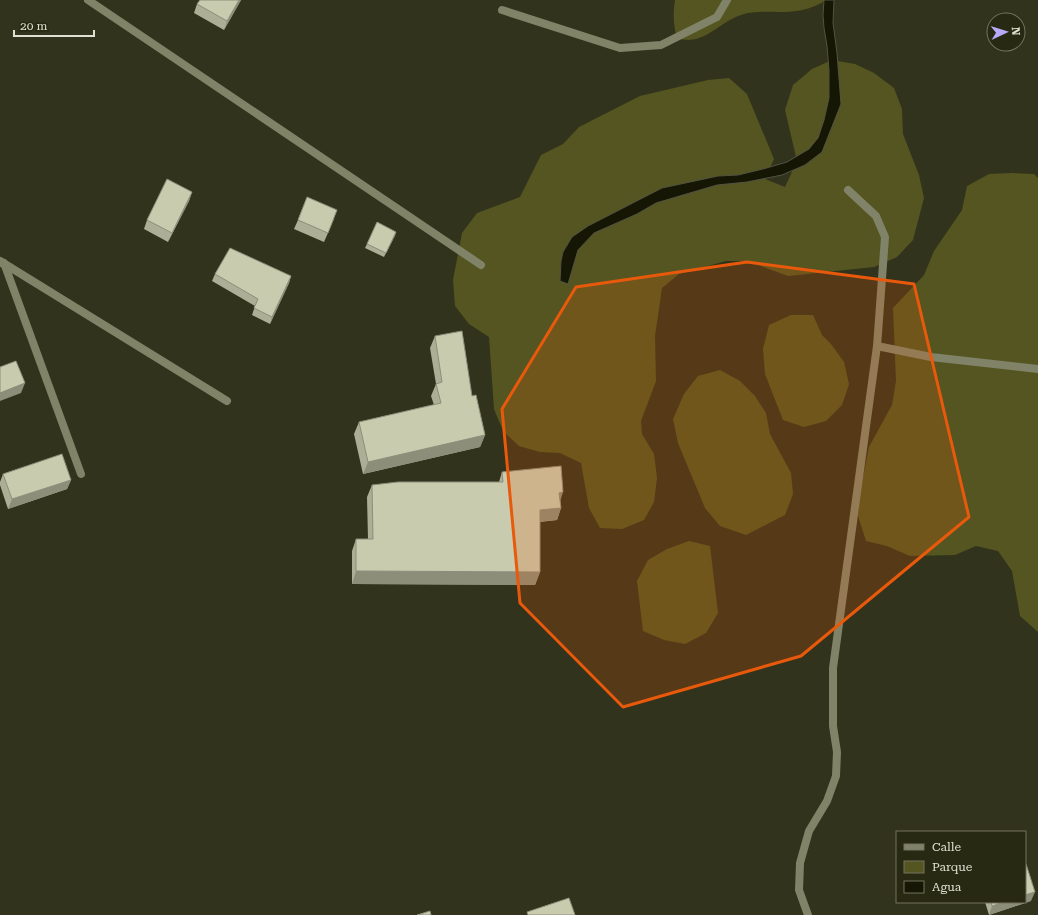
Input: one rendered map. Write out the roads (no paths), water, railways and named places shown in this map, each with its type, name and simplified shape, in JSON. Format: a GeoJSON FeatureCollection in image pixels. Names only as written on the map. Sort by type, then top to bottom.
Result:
{"type":"FeatureCollection","features":[{"type":"Feature","properties":{"kind":"street"},"geometry":{"type":"LineString","coordinates":[[88,0],[481,265]]}},
{"type":"Feature","properties":{"kind":"street"},"geometry":{"type":"LineString","coordinates":[[502,10],[620,48],[661,45],[717,17],[727,0]]}},
{"type":"Feature","properties":{"kind":"street"},"geometry":{"type":"LineString","coordinates":[[808,915],[799,890],[800,863],[809,832],[827,801],[836,776],[837,752],[833,726],[833,668],[878,334],[885,237],[876,216],[848,190]]}},
{"type":"Feature","properties":{"kind":"street"},"geometry":{"type":"LineString","coordinates":[[1,263],[227,401]]}},
{"type":"Feature","properties":{"kind":"street"},"geometry":{"type":"LineString","coordinates":[[1,263],[81,474]]}},
{"type":"Feature","properties":{"kind":"street"},"geometry":{"type":"LineString","coordinates":[[876,346],[931,357],[1038,369]]}},
{"type":"Feature","properties":{"kind":"water"},"geometry":{"type":"Polygon","coordinates":[[[824,0],[834,0],[833,23],[841,104],[822,152],[805,165],[782,175],[747,182],[717,185],[656,203],[637,214],[594,233],[578,250],[568,284],[560,281],[563,252],[572,237],[588,226],[662,188],[718,176],[738,175],[763,169],[787,162],[809,149],[818,138],[829,98],[829,70],[823,15],[824,0]]]}}]}
